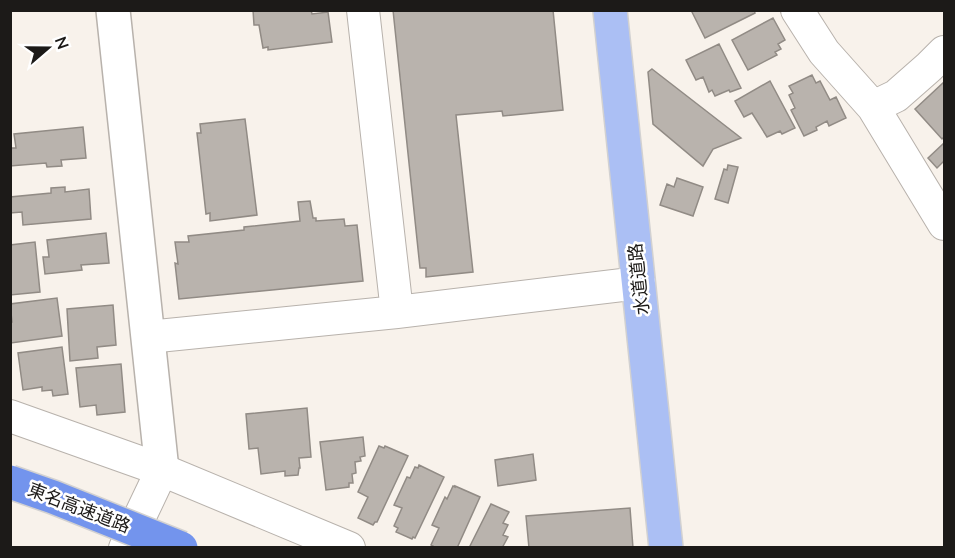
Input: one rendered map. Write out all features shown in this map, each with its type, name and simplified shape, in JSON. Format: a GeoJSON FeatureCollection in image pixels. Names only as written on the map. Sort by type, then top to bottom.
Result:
{"type":"FeatureCollection","features":[{"type":"Feature","properties":{"kind":"highway","name":"東名高速道路"},"geometry":{"type":"LineString","coordinates":[[10,482],[182,548]]}},
{"type":"Feature","properties":{"kind":"main road","name":"水道道路"},"geometry":{"type":"LineString","coordinates":[[610,10],[666,548]]}},
{"type":"Feature","properties":{"kind":"street"},"geometry":{"type":"LineString","coordinates":[[113,10],[162,470],[125,548]]}},
{"type":"Feature","properties":{"kind":"street"},"geometry":{"type":"LineString","coordinates":[[363,10],[397,312]]}},
{"type":"Feature","properties":{"kind":"street"},"geometry":{"type":"LineString","coordinates":[[797,10],[824,52],[873,107],[945,224]]}},
{"type":"Feature","properties":{"kind":"street"},"geometry":{"type":"LineString","coordinates":[[873,107],[896,96],[945,52]]}},
{"type":"Feature","properties":{"kind":"street"},"geometry":{"type":"LineString","coordinates":[[148,337],[397,312],[639,283]]}},
{"type":"Feature","properties":{"kind":"street"},"geometry":{"type":"LineString","coordinates":[[10,416],[162,470],[349,548]]}},
{"type":"Feature","properties":{"kind":"building"},"geometry":{"type":"Polygon","coordinates":[[[253,10],[311,10],[312,14],[328,12],[332,42],[268,50],[268,47],[263,48],[259,25],[254,25],[253,10]]]}},
{"type":"Feature","properties":{"kind":"building"},"geometry":{"type":"Polygon","coordinates":[[[393,10],[553,10],[563,110],[503,116],[502,111],[456,115],[473,272],[426,277],[426,268],[420,268],[393,10]]]}},
{"type":"Feature","properties":{"kind":"building"},"geometry":{"type":"Polygon","coordinates":[[[691,10],[754,10],[755,13],[705,38],[691,10]]]}},
{"type":"Feature","properties":{"kind":"building"},"geometry":{"type":"Polygon","coordinates":[[[773,18],[785,40],[778,44],[781,49],[775,52],[777,55],[748,70],[732,40],[773,18]]]}},
{"type":"Feature","properties":{"kind":"building"},"geometry":{"type":"Polygon","coordinates":[[[719,44],[741,88],[715,96],[712,90],[709,92],[703,77],[696,80],[686,60],[719,44]]]}},
{"type":"Feature","properties":{"kind":"building"},"geometry":{"type":"Polygon","coordinates":[[[652,69],[741,138],[713,149],[703,166],[653,124],[648,72],[652,69]]]}},
{"type":"Feature","properties":{"kind":"building"},"geometry":{"type":"Polygon","coordinates":[[[812,75],[816,83],[820,81],[830,100],[836,97],[846,118],[829,126],[827,121],[816,127],[817,130],[804,136],[791,110],[795,108],[789,95],[793,93],[789,86],[812,75]]]}},
{"type":"Feature","properties":{"kind":"building"},"geometry":{"type":"Polygon","coordinates":[[[770,81],[795,128],[767,137],[752,113],[744,117],[735,101],[770,81]]]}},
{"type":"Feature","properties":{"kind":"building"},"geometry":{"type":"Polygon","coordinates":[[[944,82],[944,137],[942,139],[915,109],[944,82]]]}},
{"type":"Feature","properties":{"kind":"building"},"geometry":{"type":"Polygon","coordinates":[[[245,119],[257,215],[210,221],[210,213],[206,214],[197,133],[201,133],[200,124],[245,119]]]}},
{"type":"Feature","properties":{"kind":"building"},"geometry":{"type":"Polygon","coordinates":[[[83,127],[86,158],[61,160],[62,166],[47,167],[46,163],[10,166],[10,148],[16,148],[14,134],[83,127]]]}},
{"type":"Feature","properties":{"kind":"building"},"geometry":{"type":"Polygon","coordinates":[[[944,143],[944,161],[937,168],[928,158],[944,143]]]}},
{"type":"Feature","properties":{"kind":"building"},"geometry":{"type":"Polygon","coordinates":[[[728,165],[738,167],[728,203],[715,199],[724,169],[727,170],[728,165]]]}},
{"type":"Feature","properties":{"kind":"building"},"geometry":{"type":"Polygon","coordinates":[[[677,178],[703,187],[693,216],[660,205],[667,184],[674,187],[677,178]]]}},
{"type":"Feature","properties":{"kind":"building"},"geometry":{"type":"Polygon","coordinates":[[[65,187],[65,192],[89,189],[91,219],[23,225],[22,212],[10,213],[10,197],[51,193],[51,188],[65,187]]]}},
{"type":"Feature","properties":{"kind":"building"},"geometry":{"type":"Polygon","coordinates":[[[310,201],[313,218],[316,218],[316,221],[344,219],[345,226],[357,225],[363,281],[179,299],[175,242],[189,242],[188,236],[300,221],[298,202],[310,201]]]}},
{"type":"Feature","properties":{"kind":"building"},"geometry":{"type":"Polygon","coordinates":[[[106,233],[109,263],[81,265],[82,270],[45,274],[43,257],[49,257],[47,240],[106,233]]]}},
{"type":"Feature","properties":{"kind":"building"},"geometry":{"type":"Polygon","coordinates":[[[35,242],[40,292],[10,295],[10,245],[35,242]]]}},
{"type":"Feature","properties":{"kind":"building"},"geometry":{"type":"Polygon","coordinates":[[[57,298],[62,336],[11,343],[10,304],[57,298]]]}},
{"type":"Feature","properties":{"kind":"building"},"geometry":{"type":"Polygon","coordinates":[[[113,305],[116,345],[97,347],[98,358],[70,361],[67,309],[113,305]]]}},
{"type":"Feature","properties":{"kind":"building"},"geometry":{"type":"Polygon","coordinates":[[[62,347],[68,394],[53,396],[52,390],[42,391],[42,387],[23,390],[18,353],[62,347]]]}},
{"type":"Feature","properties":{"kind":"building"},"geometry":{"type":"Polygon","coordinates":[[[121,364],[125,412],[97,415],[96,405],[80,407],[76,368],[121,364]]]}},
{"type":"Feature","properties":{"kind":"building"},"geometry":{"type":"Polygon","coordinates":[[[307,408],[311,457],[299,458],[298,475],[285,476],[285,471],[261,474],[258,448],[249,449],[246,414],[307,408]]]}},
{"type":"Feature","properties":{"kind":"building"},"geometry":{"type":"Polygon","coordinates":[[[363,437],[365,456],[360,457],[361,461],[355,462],[356,473],[352,474],[353,483],[349,483],[349,487],[326,490],[320,442],[363,437]]]}},
{"type":"Feature","properties":{"kind":"building"},"geometry":{"type":"Polygon","coordinates":[[[379,446],[384,448],[385,446],[408,456],[377,522],[373,525],[358,518],[368,497],[358,492],[379,446]]]}},
{"type":"Feature","properties":{"kind":"building"},"geometry":{"type":"Polygon","coordinates":[[[533,454],[536,480],[498,486],[495,460],[533,454]]]}},
{"type":"Feature","properties":{"kind":"building"},"geometry":{"type":"Polygon","coordinates":[[[419,465],[444,477],[415,538],[412,539],[396,532],[398,528],[394,526],[402,508],[394,505],[407,477],[410,478],[415,467],[418,468],[419,465]]]}},
{"type":"Feature","properties":{"kind":"building"},"geometry":{"type":"Polygon","coordinates":[[[453,486],[480,497],[457,548],[433,548],[431,545],[439,528],[432,525],[445,497],[447,499],[453,486]]]}},
{"type":"Feature","properties":{"kind":"building"},"geometry":{"type":"Polygon","coordinates":[[[491,504],[509,512],[503,523],[508,525],[503,535],[508,537],[502,548],[469,548],[491,504]]]}},
{"type":"Feature","properties":{"kind":"building"},"geometry":{"type":"Polygon","coordinates":[[[630,508],[633,548],[529,548],[526,516],[630,508]]]}}]}
